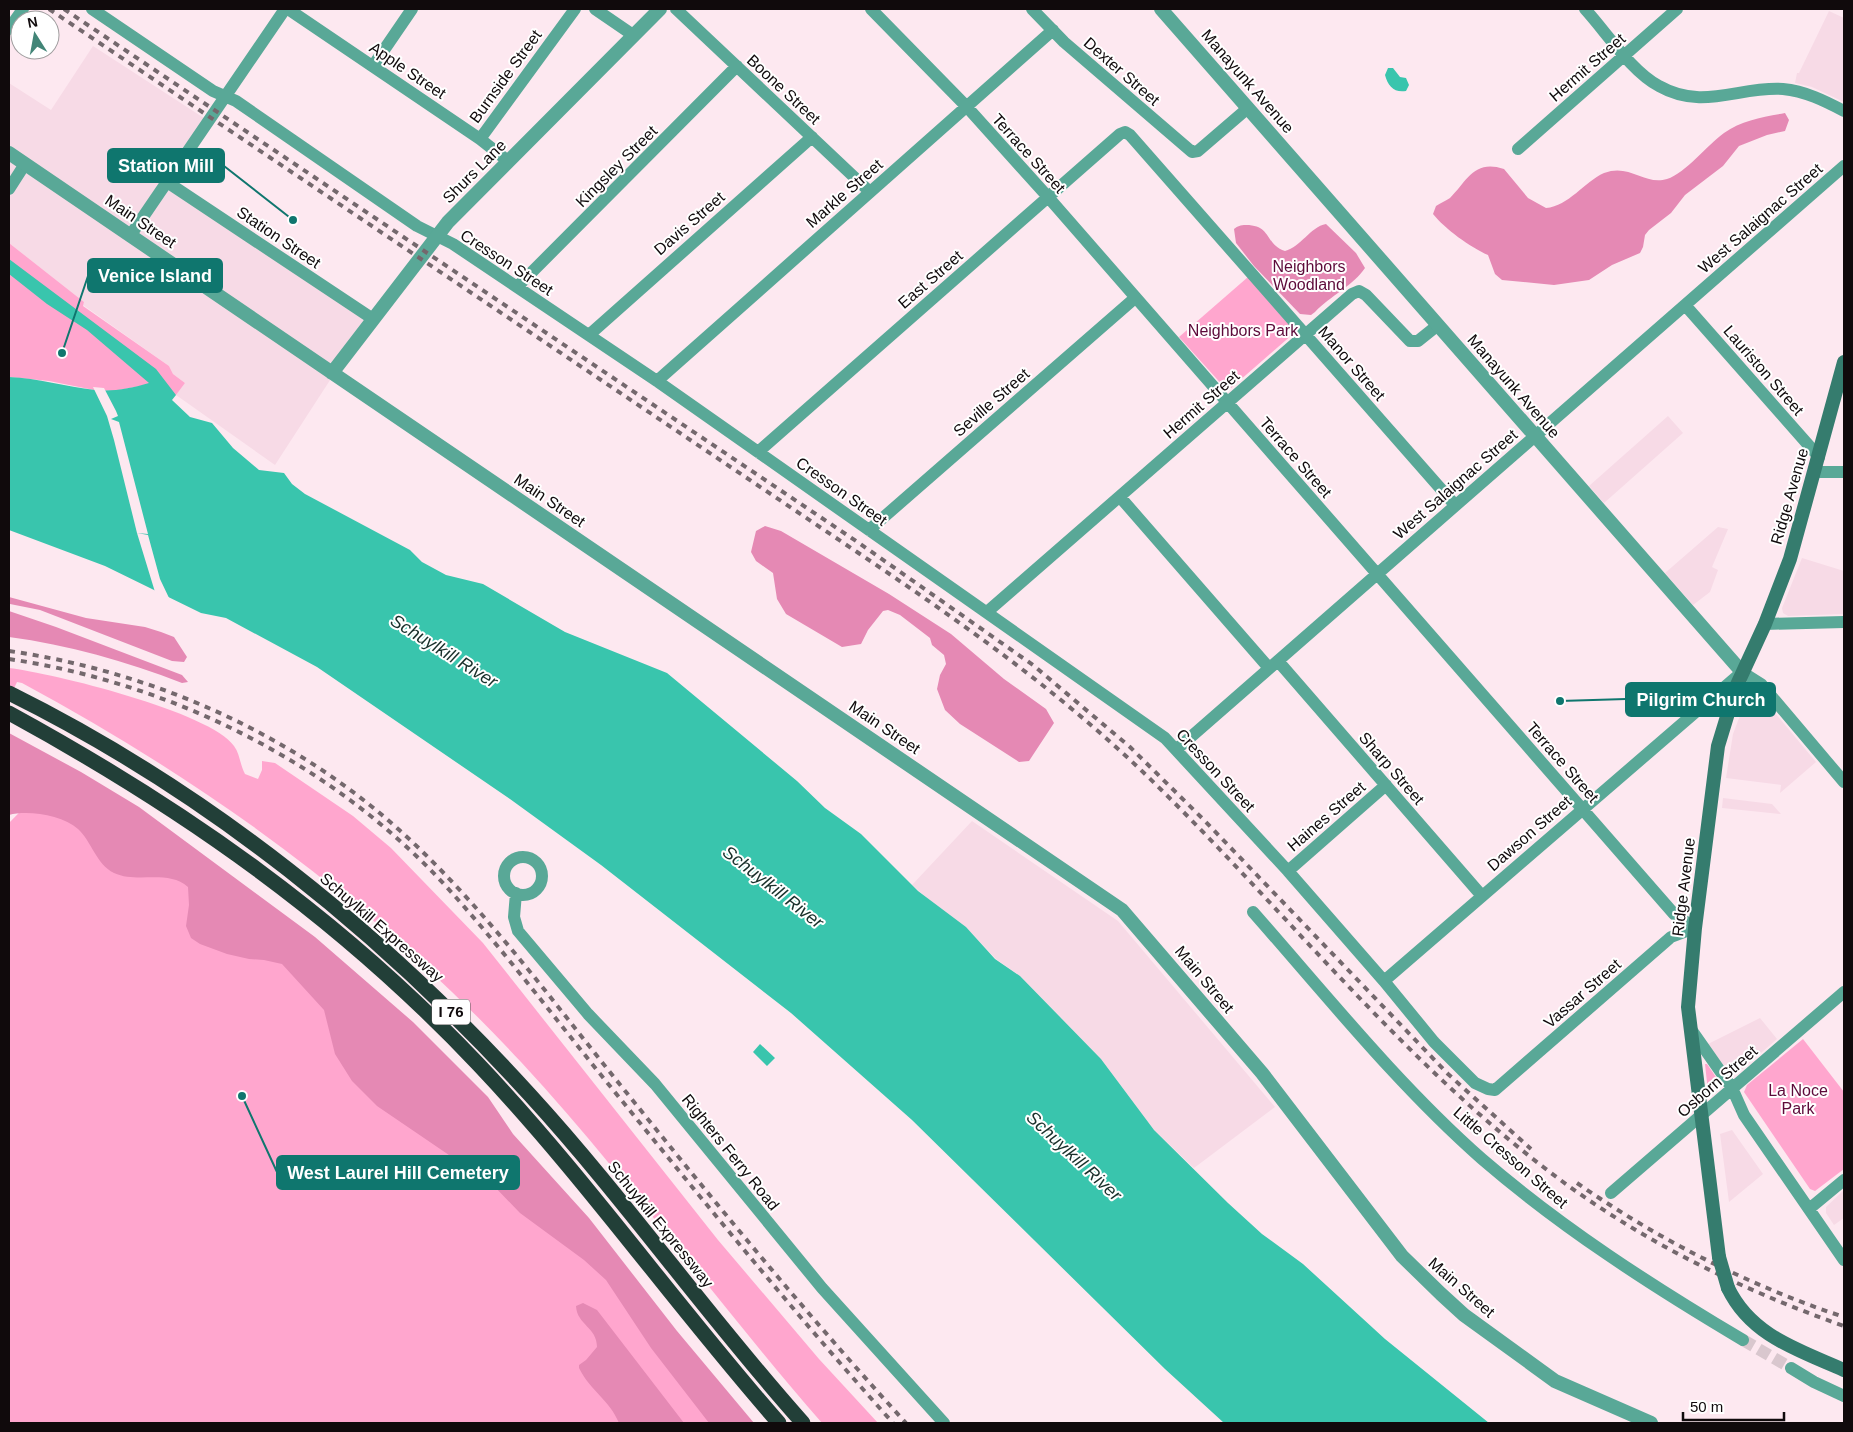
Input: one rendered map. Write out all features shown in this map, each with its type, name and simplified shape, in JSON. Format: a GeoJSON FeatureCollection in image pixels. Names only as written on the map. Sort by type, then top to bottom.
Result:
{"type":"FeatureCollection","features":[{"type":"Feature","properties":{"kind":"highway","name":"Schuylkill Expressway"},"geometry":{"type":"LineString","coordinates":[[12,694],[153,775],[256,845],[373,939],[427,988],[532,1097],[802,1423]]}},
{"type":"Feature","properties":{"kind":"highway","name":"Schuylkill Expressway"},"geometry":{"type":"LineString","coordinates":[[9,713],[88,756],[215,837],[312,910],[371,960],[478,1064],[527,1118],[779,1423]]}},
{"type":"Feature","properties":{"kind":"main road","name":"Ridge Avenue"},"geometry":{"type":"LineString","coordinates":[[1844,362],[1790,558],[1765,624],[1742,672],[1723,725],[1718,746],[1688,990],[1690,1028],[1719,1258],[1728,1288],[1748,1318],[1766,1333],[1844,1370]]}},
{"type":"Feature","properties":{"kind":"street"},"geometry":{"type":"LineString","coordinates":[[9,29],[23,9]]}},
{"type":"Feature","properties":{"kind":"street","name":"Cresson Street"},"geometry":{"type":"LineString","coordinates":[[92,9],[213,91],[236,101],[417,226],[453,244],[657,381],[987,612],[1177,748],[1288,871],[1448,1057],[1480,1087],[1495,1090]]}},
{"type":"Feature","properties":{"kind":"street"},"geometry":{"type":"LineString","coordinates":[[130,236],[286,9]]}},
{"type":"Feature","properties":{"kind":"street","name":"Apple Street"},"geometry":{"type":"LineString","coordinates":[[286,9],[480,139],[508,161]]}},
{"type":"Feature","properties":{"kind":"street"},"geometry":{"type":"LineString","coordinates":[[373,66],[412,9]]}},
{"type":"Feature","properties":{"kind":"street","name":"Burnside Street"},"geometry":{"type":"LineString","coordinates":[[480,139],[574,9]]}},
{"type":"Feature","properties":{"kind":"street"},"geometry":{"type":"LineString","coordinates":[[595,9],[633,35]]}},
{"type":"Feature","properties":{"kind":"street","name":"Shurs Lane"},"geometry":{"type":"LineString","coordinates":[[332,372],[436,236],[660,9]]}},
{"type":"Feature","properties":{"kind":"street","name":"Boone Street"},"geometry":{"type":"LineString","coordinates":[[676,9],[870,192]]}},
{"type":"Feature","properties":{"kind":"street","name":"Terrace Street"},"geometry":{"type":"LineString","coordinates":[[871,9],[967,107],[1048,197],[1674,914],[1695,928]]}},
{"type":"Feature","properties":{"kind":"street","name":"Dexter Street"},"geometry":{"type":"LineString","coordinates":[[1032,9],[1171,135],[1194,153],[1248,108]]}},
{"type":"Feature","properties":{"kind":"street","name":"Manayunk Avenue"},"geometry":{"type":"LineString","coordinates":[[1161,9],[1742,672],[1761,684],[1844,782]]}},
{"type":"Feature","properties":{"kind":"street"},"geometry":{"type":"LineString","coordinates":[[1585,9],[1625,55],[1650,80],[1668,90],[1684,96],[1714,98],[1762,90],[1783,89],[1806,94],[1844,111]]}},
{"type":"Feature","properties":{"kind":"street","name":"Hermit Street"},"geometry":{"type":"LineString","coordinates":[[1518,149],[1677,9]]}},
{"type":"Feature","properties":{"kind":"street","name":"Markle Street"},"geometry":{"type":"LineString","coordinates":[[657,381],[1053,30]]}},
{"type":"Feature","properties":{"kind":"street","name":"Kingsley Street"},"geometry":{"type":"LineString","coordinates":[[517,288],[737,66]]}},
{"type":"Feature","properties":{"kind":"street","name":"East Street"},"geometry":{"type":"LineString","coordinates":[[758,452],[1120,134],[1125,132]]}},
{"type":"Feature","properties":{"kind":"street","name":"Manor Street"},"geometry":{"type":"LineString","coordinates":[[1125,132],[1130,135],[1455,505]]}},
{"type":"Feature","properties":{"kind":"street","name":"Davis Street"},"geometry":{"type":"LineString","coordinates":[[589,335],[812,137]]}},
{"type":"Feature","properties":{"kind":"street","name":"Main Street"},"geometry":{"type":"LineString","coordinates":[[9,153],[1122,910],[1262,1073],[1402,1256],[1434,1288],[1464,1315],[1555,1381],[1651,1423]]}},
{"type":"Feature","properties":{"kind":"street"},"geometry":{"type":"LineString","coordinates":[[9,189],[25,164]]}},
{"type":"Feature","properties":{"kind":"street","name":"West Salaignac Street"},"geometry":{"type":"LineString","coordinates":[[1177,748],[1844,166]]}},
{"type":"Feature","properties":{"kind":"street","name":"Station Street"},"geometry":{"type":"LineString","coordinates":[[167,182],[373,319]]}},
{"type":"Feature","properties":{"kind":"street","name":"Hermit Street"},"geometry":{"type":"LineString","coordinates":[[987,612],[1352,294],[1359,291],[1366,295],[1410,341],[1418,341],[1438,325]]}},
{"type":"Feature","properties":{"kind":"street","name":"Seville Street"},"geometry":{"type":"LineString","coordinates":[[870,530],[1135,298]]}},
{"type":"Feature","properties":{"kind":"street","name":"Lauriston Street"},"geometry":{"type":"LineString","coordinates":[[1685,305],[1819,457]]}},
{"type":"Feature","properties":{"kind":"street"},"geometry":{"type":"LineString","coordinates":[[1814,472],[1844,472]]}},
{"type":"Feature","properties":{"kind":"street","name":"Sharp Street"},"geometry":{"type":"LineString","coordinates":[[1120,497],[1386,785],[1482,896]]}},
{"type":"Feature","properties":{"kind":"street"},"geometry":{"type":"LineString","coordinates":[[1765,624],[1844,622]]}},
{"type":"Feature","properties":{"kind":"street","name":"Dawson Street"},"geometry":{"type":"LineString","coordinates":[[1384,981],[1582,808],[1742,672]]}},
{"type":"Feature","properties":{"kind":"street","name":"Haines Street"},"geometry":{"type":"LineString","coordinates":[[1288,871],[1386,785]]}},
{"type":"Feature","properties":{"kind":"street","name":"Righters Ferry Road"},"geometry":{"type":"LineString","coordinates":[[516,893],[514,917],[518,931],[588,1014],[655,1084],[822,1288],[944,1423]]}},
{"type":"Feature","properties":{"kind":"street","name":"Little Cresson Street"},"geometry":{"type":"LineString","coordinates":[[1253,912],[1387,1064],[1481,1157],[1583,1239],[1743,1340]]}},
{"type":"Feature","properties":{"kind":"street","name":"Vassar Street"},"geometry":{"type":"LineString","coordinates":[[1495,1090],[1671,937],[1695,928]]}},
{"type":"Feature","properties":{"kind":"street","name":"Osborn Street"},"geometry":{"type":"LineString","coordinates":[[1610,1194],[1844,992]]}},
{"type":"Feature","properties":{"kind":"street"},"geometry":{"type":"LineString","coordinates":[[1690,1028],[1732,1088],[1744,1115],[1844,1260]]}},
{"type":"Feature","properties":{"kind":"street"},"geometry":{"type":"LineString","coordinates":[[1809,1210],[1844,1180]]}},
{"type":"Feature","properties":{"kind":"street"},"geometry":{"type":"LineString","coordinates":[[1791,1368],[1814,1382],[1844,1396]]}},
{"type":"Feature","properties":{"kind":"shaded area"},"geometry":{"type":"Polygon","coordinates":[[[1829,11],[1844,18],[1844,102],[1812,87],[1795,83],[1797,73],[1799,73],[1829,11]]]}},
{"type":"Feature","properties":{"kind":"shaded area"},"geometry":{"type":"Polygon","coordinates":[[[93,46],[207,120],[166,180],[369,320],[275,465],[176,395],[185,383],[173,374],[169,366],[83,305],[84,302],[9,243],[9,83],[51,110],[93,46]]]}},
{"type":"Feature","properties":{"kind":"shaded area"},"geometry":{"type":"Polygon","coordinates":[[[1668,416],[1683,433],[1604,503],[1589,486],[1668,416]]]}},
{"type":"Feature","properties":{"kind":"shaded area"},"geometry":{"type":"Polygon","coordinates":[[[1718,527],[1728,529],[1712,567],[1718,570],[1710,592],[1693,605],[1665,573],[1718,527]]]}},
{"type":"Feature","properties":{"kind":"shaded area"},"geometry":{"type":"Polygon","coordinates":[[[1802,558],[1844,571],[1844,614],[1788,616],[1783,613],[1782,608],[1802,558]]]}},
{"type":"Feature","properties":{"kind":"shaded area"},"geometry":{"type":"Polygon","coordinates":[[[1753,691],[1760,695],[1816,762],[1780,793],[1781,785],[1726,778],[1733,734],[1747,697],[1753,691]]]}},
{"type":"Feature","properties":{"kind":"shaded area"},"geometry":{"type":"Polygon","coordinates":[[[1723,798],[1772,804],[1781,814],[1722,808],[1723,798]]]}},
{"type":"Feature","properties":{"kind":"shaded area"},"geometry":{"type":"Polygon","coordinates":[[[972,821],[1118,921],[1275,1107],[1194,1168],[1154,1130],[1101,1059],[1020,976],[996,959],[966,927],[948,916],[912,885],[972,821]]]}},
{"type":"Feature","properties":{"kind":"shaded area"},"geometry":{"type":"Polygon","coordinates":[[[1760,1018],[1777,1039],[1738,1073],[1730,1074],[1708,1044],[1760,1018]]]}},
{"type":"Feature","properties":{"kind":"shaded area"},"geometry":{"type":"Polygon","coordinates":[[[1732,1130],[1763,1174],[1729,1202],[1720,1134],[1732,1130]]]}},
{"type":"Feature","properties":{"kind":"shaded area"},"geometry":{"type":"Polygon","coordinates":[[[1844,1190],[1844,1218],[1834,1225],[1826,1213],[1826,1207],[1844,1190]]]}},
{"type":"Feature","properties":{"kind":"green space"},"geometry":{"type":"Polygon","coordinates":[[[1785,113],[1789,120],[1785,131],[1767,135],[1739,146],[1723,166],[1685,195],[1671,213],[1649,230],[1645,235],[1640,253],[1612,265],[1589,280],[1554,285],[1502,280],[1495,274],[1488,255],[1458,237],[1433,214],[1436,206],[1450,198],[1472,173],[1485,167],[1504,169],[1528,198],[1546,208],[1562,203],[1604,173],[1622,171],[1652,180],[1667,179],[1682,171],[1717,138],[1738,125],[1785,113]]]}},
{"type":"Feature","properties":{"kind":"green space","name":"Neighbors Woodland"},"geometry":{"type":"Polygon","coordinates":[[[1326,224],[1356,253],[1365,268],[1355,280],[1311,315],[1300,314],[1254,266],[1236,243],[1234,229],[1244,225],[1260,228],[1274,244],[1285,251],[1296,246],[1315,229],[1326,224]]]}},
{"type":"Feature","properties":{"kind":"green space"},"geometry":{"type":"Polygon","coordinates":[[[9,243],[84,302],[83,306],[169,366],[173,374],[185,383],[176,395],[156,383],[114,391],[94,390],[49,381],[9,377],[9,243]]]}},
{"type":"Feature","properties":{"kind":"green space","name":"Neighbors Park"},"geometry":{"type":"Polygon","coordinates":[[[1248,277],[1293,329],[1293,334],[1231,388],[1225,388],[1179,337],[1248,277]]]}},
{"type":"Feature","properties":{"kind":"green space"},"geometry":{"type":"Polygon","coordinates":[[[765,526],[781,531],[889,594],[951,634],[1004,679],[1046,709],[1054,723],[1029,761],[1019,762],[960,724],[945,710],[937,689],[940,675],[946,664],[944,655],[932,645],[930,638],[900,615],[888,610],[883,611],[868,630],[861,644],[842,647],[786,614],[777,599],[773,573],[756,561],[751,552],[756,531],[765,526]]]}},
{"type":"Feature","properties":{"kind":"green space"},"geometry":{"type":"Polygon","coordinates":[[[9,597],[86,618],[145,627],[161,632],[174,637],[187,657],[184,662],[172,661],[40,610],[10,604],[9,597]]]}},
{"type":"Feature","properties":{"kind":"green space"},"geometry":{"type":"Polygon","coordinates":[[[9,611],[182,675],[188,682],[182,683],[118,661],[75,649],[9,637],[9,611]]]}},
{"type":"Feature","properties":{"kind":"green space"},"geometry":{"type":"Polygon","coordinates":[[[9,668],[30,671],[129,696],[195,720],[219,733],[234,746],[238,752],[245,774],[258,779],[262,770],[262,761],[275,763],[353,816],[391,848],[483,943],[718,1240],[819,1359],[878,1423],[822,1423],[560,1106],[521,1062],[408,951],[349,900],[288,852],[224,806],[159,763],[92,722],[22,683],[17,682],[9,699],[9,668]]]}},
{"type":"Feature","properties":{"kind":"green space"},"geometry":{"type":"Polygon","coordinates":[[[9,733],[81,772],[139,807],[315,937],[413,1022],[488,1097],[513,1134],[589,1218],[677,1331],[754,1423],[709,1423],[651,1348],[606,1280],[584,1260],[520,1213],[493,1185],[377,1106],[352,1081],[335,1054],[324,1010],[282,964],[227,954],[200,944],[191,938],[186,926],[189,905],[188,887],[171,879],[123,876],[114,873],[98,859],[83,834],[63,820],[45,815],[26,813],[9,815],[9,733]]]}},
{"type":"Feature","properties":{"kind":"green space"},"geometry":{"type":"Polygon","coordinates":[[[57,774],[211,876],[751,1423],[9,1423],[9,823],[57,774]]]}},
{"type":"Feature","properties":{"kind":"green space","name":"La Noce Park"},"geometry":{"type":"Polygon","coordinates":[[[1803,1039],[1844,1092],[1844,1169],[1815,1191],[1810,1189],[1744,1092],[1747,1085],[1803,1039]]]}},
{"type":"Feature","properties":{"kind":"green space"},"geometry":{"type":"Polygon","coordinates":[[[1705,1064],[1707,1064],[1720,1083],[1710,1093],[1708,1092],[1705,1064]]]}},
{"type":"Feature","properties":{"kind":"green space"},"geometry":{"type":"Polygon","coordinates":[[[583,1303],[597,1310],[684,1423],[619,1423],[610,1408],[579,1368],[579,1365],[597,1347],[594,1335],[577,1312],[576,1306],[583,1303]]]}},
{"type":"Feature","properties":{"kind":"water"},"geometry":{"type":"Polygon","coordinates":[[[1388,68],[1393,68],[1400,77],[1406,78],[1409,85],[1406,91],[1395,90],[1390,85],[1385,75],[1388,68]]]}},
{"type":"Feature","properties":{"kind":"water","name":"Schuylkill River"},"geometry":{"type":"Polygon","coordinates":[[[9,259],[156,369],[176,395],[172,400],[190,417],[212,423],[233,448],[259,470],[284,473],[292,484],[305,494],[410,550],[422,562],[446,575],[483,584],[565,632],[667,673],[797,781],[825,808],[861,834],[918,891],[966,927],[995,959],[1020,976],[1101,1059],[1154,1130],[1228,1203],[1262,1234],[1303,1264],[1385,1339],[1489,1423],[1224,1423],[1165,1369],[912,1120],[791,1013],[601,865],[510,799],[317,667],[226,618],[201,613],[105,566],[9,530],[9,377],[31,379],[84,389],[102,390],[122,389],[149,383],[87,330],[47,304],[9,274],[9,259]]]}},
{"type":"Feature","properties":{"kind":"water"},"geometry":{"type":"Polygon","coordinates":[[[760,1044],[775,1058],[767,1066],[753,1052],[760,1044]]]}},
{"type":"Feature","properties":{"kind":"pier"},"geometry":{"type":"Polygon","coordinates":[[[93,387],[104,388],[118,416],[111,419],[119,422],[148,534],[137,533],[107,416],[93,387]]]}},
{"type":"Feature","properties":{"kind":"pier"},"geometry":{"type":"Polygon","coordinates":[[[137,533],[148,535],[160,579],[170,600],[155,592],[137,533]]]}},
{"type":"Feature","properties":{"kind":"tunnel"},"geometry":{"type":"LineString","coordinates":[[1743,1340],[1791,1368]]}},
{"type":"Feature","properties":{"kind":"railway"},"geometry":{"type":"LineString","coordinates":[[49,9],[895,578],[1005,656],[1111,742],[1144,773],[1194,822],[1386,1026],[1436,1075],[1488,1122],[1577,1192],[1612,1216],[1687,1258],[1764,1295],[1844,1326]]}},
{"type":"Feature","properties":{"kind":"railway"},"geometry":{"type":"LineString","coordinates":[[64,9],[859,543],[1033,665],[1130,747],[1204,820],[1448,1074],[1531,1149]]}},
{"type":"Feature","properties":{"kind":"railway"},"geometry":{"type":"LineString","coordinates":[[9,651],[64,661],[117,675],[170,692],[222,714],[272,739],[319,768],[365,801],[407,837],[437,866],[494,928],[763,1260],[906,1423]]}},
{"type":"Feature","properties":{"kind":"railway"},"geometry":{"type":"LineString","coordinates":[[9,659],[71,671],[133,688],[193,711],[251,738],[307,770],[359,807],[408,848],[474,918],[751,1258],[893,1423]]}},
{"type":"Feature","properties":{"kind":"railway"},"geometry":{"type":"LineString","coordinates":[[1577,1183],[1640,1224],[1706,1260],[1774,1291],[1844,1317]]}},
{"type":"Feature","properties":{"kind":"place","name":"Station Mill"},"geometry":{"type":"Point","coordinates":[293,220]}},
{"type":"Feature","properties":{"kind":"place","name":"Venice Island"},"geometry":{"type":"Point","coordinates":[62,353]}},
{"type":"Feature","properties":{"kind":"place","name":"Pilgrim Church"},"geometry":{"type":"Point","coordinates":[1560,701]}},
{"type":"Feature","properties":{"kind":"place","name":"West Laurel Hill Cemetery"},"geometry":{"type":"Point","coordinates":[242,1096]}}]}
